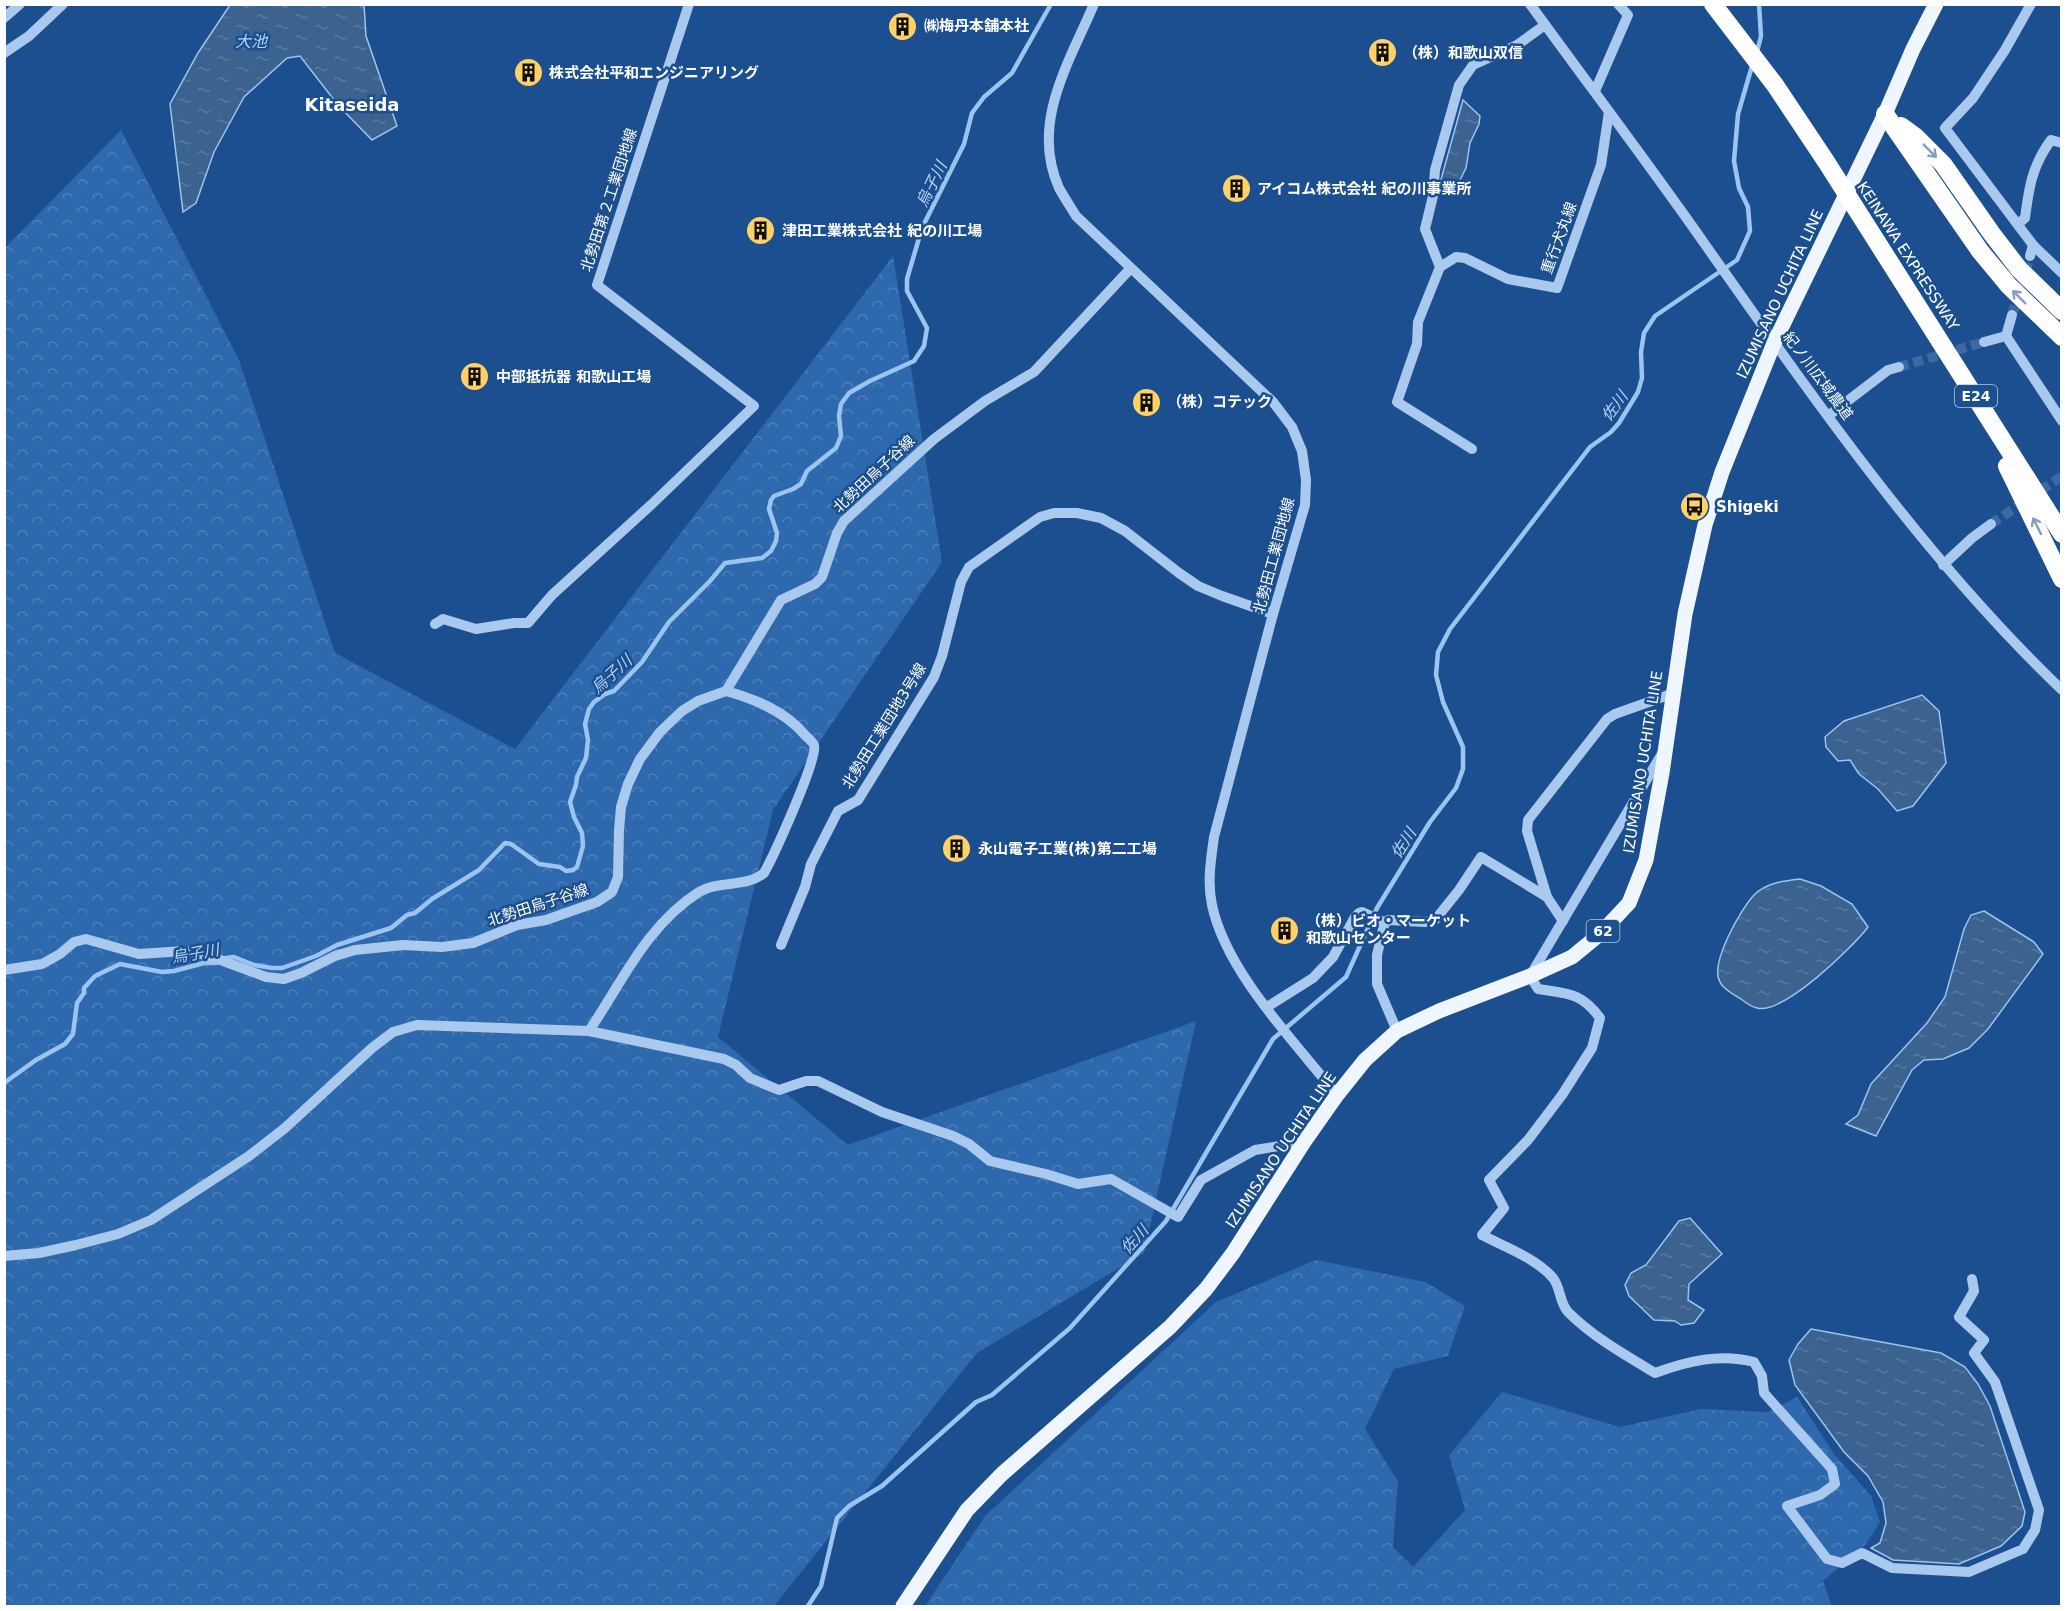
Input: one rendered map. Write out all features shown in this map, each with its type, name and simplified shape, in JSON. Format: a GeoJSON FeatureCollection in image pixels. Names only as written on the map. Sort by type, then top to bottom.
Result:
{"type":"FeatureCollection","features":[{"type":"Feature","properties":{"kind":"highway","name":"KEINAWA EXPRESSWAY"},"geometry":{"type":"LineString","coordinates":[[1713,4],[1774,85],[1827,163],[1975,394],[2061,534]]}},
{"type":"Feature","properties":{"kind":"highway"},"geometry":{"type":"LineString","coordinates":[[1885,114],[1916,137],[1943,164],[2019,269],[2061,311]]}},
{"type":"Feature","properties":{"kind":"highway"},"geometry":{"type":"LineString","coordinates":[[1885,114],[1980,251],[2009,286],[2061,337]]}},
{"type":"Feature","properties":{"kind":"highway"},"geometry":{"type":"LineString","coordinates":[[1888,259],[1926,332],[2002,457],[2061,579]]}},
{"type":"Feature","properties":{"kind":"highway"},"geometry":{"type":"LineString","coordinates":[[1975,394],[2061,513]]}},
{"type":"Feature","properties":{"kind":"main road","name":"IZUMISANO UCHITA LINE"},"geometry":{"type":"LineString","coordinates":[[903,1606],[967,1510],[1002,1474],[1170,1327],[1206,1289],[1233,1253],[1304,1142],[1365,1060],[1397,1031],[1439,1011],[1530,976],[1572,957],[1600,934],[1629,903],[1646,860],[1666,747],[1685,614],[1705,525],[1722,472],[1774,343],[1936,4]]}},
{"type":"Feature","properties":{"kind":"street"},"geometry":{"type":"LineString","coordinates":[[4,18],[20,4]]}},
{"type":"Feature","properties":{"kind":"street"},"geometry":{"type":"LineString","coordinates":[[4,53],[29,36],[63,4]]}},
{"type":"Feature","properties":{"kind":"street","name":"北勢田第２工業団地線"},"geometry":{"type":"LineString","coordinates":[[435,624],[443,619],[476,629],[528,623],[552,594],[652,504],[754,406],[597,285],[689,4]]}},
{"type":"Feature","properties":{"kind":"street","name":"北勢田工業団地線"},"geometry":{"type":"LineString","coordinates":[[1094,4],[1054,97],[1048,124],[1050,156],[1059,187],[1076,216],[1273,402],[1292,427],[1302,451],[1306,480],[1305,505],[1214,837],[1209,887],[1222,938],[1243,974],[1337,1095]]}},
{"type":"Feature","properties":{"kind":"street","name":"紀ノ川広域農道"},"geometry":{"type":"LineString","coordinates":[[1530,4],[1595,91],[1774,343],[1943,565],[2015,645],[2061,690]]}},
{"type":"Feature","properties":{"kind":"street"},"geometry":{"type":"LineString","coordinates":[[1595,91],[1628,15],[1618,4]]}},
{"type":"Feature","properties":{"kind":"street"},"geometry":{"type":"LineString","coordinates":[[2031,4],[2005,50],[1973,98],[1945,128],[2018,224],[2032,251],[2061,273]]}},
{"type":"Feature","properties":{"kind":"street"},"geometry":{"type":"LineString","coordinates":[[1472,449],[1397,402],[1417,344],[1418,322],[1440,267],[1425,229],[1433,196],[1435,170],[1459,86],[1473,65],[1517,45],[1545,25]]}},
{"type":"Feature","properties":{"kind":"street","name":"重行犬丸線"},"geometry":{"type":"LineString","coordinates":[[1440,267],[1456,257],[1465,258],[1508,279],[1557,288],[1601,165],[1609,112]]}},
{"type":"Feature","properties":{"kind":"street"},"geometry":{"type":"LineString","coordinates":[[2018,224],[2025,218],[2030,180],[2047,146],[2051,140],[2061,143]]}},
{"type":"Feature","properties":{"kind":"street","name":"北勢田烏子谷線"},"geometry":{"type":"LineString","coordinates":[[4,970],[42,964],[60,954],[74,942],[86,939],[140,954],[184,951],[222,960],[266,977],[284,979],[302,973],[335,956],[355,950],[403,945],[442,947],[473,943],[517,925],[546,920],[597,902],[612,892],[618,877],[621,807],[628,784],[640,759],[660,732],[677,715],[698,701],[726,691],[781,600],[815,584],[822,577],[837,533],[844,521],[934,439],[988,399],[1034,372],[1130,269]]}},
{"type":"Feature","properties":{"kind":"street"},"geometry":{"type":"LineString","coordinates":[[2012,315],[2006,336],[2061,421]]}},
{"type":"Feature","properties":{"kind":"street"},"geometry":{"type":"LineString","coordinates":[[1984,342],[2006,336]]}},
{"type":"Feature","properties":{"kind":"street"},"geometry":{"type":"LineString","coordinates":[[1828,416],[1888,370],[1899,367]]}},
{"type":"Feature","properties":{"kind":"street","name":"北勢田工業団地3号線"},"geometry":{"type":"LineString","coordinates":[[780,945],[805,887],[811,864],[837,811],[858,800],[934,677],[942,656],[961,582],[969,567],[1040,517],[1054,513],[1077,513],[1101,518],[1125,531],[1198,586],[1274,614]]}},
{"type":"Feature","properties":{"kind":"street"},"geometry":{"type":"LineString","coordinates":[[1943,565],[1991,524]]}},
{"type":"Feature","properties":{"kind":"street"},"geometry":{"type":"LineString","coordinates":[[589,1031],[650,935],[681,906],[700,891],[711,886],[747,881],[758,878],[764,873],[809,771],[815,753],[814,745],[793,722],[774,710],[741,695],[726,691]]}},
{"type":"Feature","properties":{"kind":"street"},"geometry":{"type":"LineString","coordinates":[[1563,921],[1547,897],[1527,831],[1528,820],[1607,719],[1674,693]]}},
{"type":"Feature","properties":{"kind":"street"},"geometry":{"type":"LineString","coordinates":[[1666,747],[1530,976],[1538,989],[1572,994],[1590,1004],[1600,1018],[1592,1048],[1562,1095],[1528,1140],[1489,1179],[1504,1208],[1482,1236],[1539,1266],[1555,1280],[1567,1311],[1607,1344],[1655,1373],[1714,1357],[1737,1358],[1754,1362],[1762,1376],[1764,1393],[1832,1470],[1835,1484],[1820,1495],[1787,1506],[1827,1559],[1842,1563],[1862,1553],[1892,1568],[1969,1572],[2023,1549],[2035,1530],[2039,1510],[1995,1382],[1974,1353],[1984,1340],[1959,1317],[1974,1292],[1972,1279]]}},
{"type":"Feature","properties":{"kind":"street"},"geometry":{"type":"LineString","coordinates":[[1382,923],[1388,920],[1425,922],[1435,920],[1481,857],[1547,897]]}},
{"type":"Feature","properties":{"kind":"street"},"geometry":{"type":"LineString","coordinates":[[1267,1007],[1313,978],[1333,957],[1359,913],[1366,914],[1382,923]]}},
{"type":"Feature","properties":{"kind":"street"},"geometry":{"type":"LineString","coordinates":[[1382,923],[1377,954],[1377,984],[1397,1031]]}},
{"type":"Feature","properties":{"kind":"street"},"geometry":{"type":"LineString","coordinates":[[4,1256],[39,1253],[76,1245],[118,1234],[151,1220],[249,1156],[285,1128],[372,1048],[393,1032],[417,1025],[589,1031],[724,1059],[736,1065],[750,1078],[779,1090],[806,1081],[818,1081],[882,1112],[961,1140],[990,1161],[1078,1184],[1111,1179],[1178,1217],[1201,1180],[1255,1150],[1304,1142]]}},
{"type":"Feature","properties":{"kind":"green space"},"geometry":{"type":"Polygon","coordinates":[[[121,130],[239,360],[335,653],[515,749],[893,256],[942,562],[773,810],[718,1037],[848,1145],[1196,1021],[1144,1253],[977,1353],[774,1606],[5,1606],[5,248],[121,130]]]}},
{"type":"Feature","properties":{"kind":"green space"},"geometry":{"type":"Polygon","coordinates":[[[1316,1260],[1425,1282],[1465,1306],[1448,1356],[1394,1369],[1365,1429],[1398,1481],[1393,1547],[1413,1567],[1465,1510],[1449,1455],[1502,1392],[1620,1427],[1701,1409],[1768,1412],[1797,1397],[1834,1454],[1871,1496],[1880,1522],[1866,1544],[1823,1581],[1832,1606],[925,1606],[985,1516],[1216,1302],[1316,1260]]]}},
{"type":"Feature","properties":{"kind":"water","name":"大池"},"geometry":{"type":"Polygon","coordinates":[[[230,5],[364,5],[366,36],[397,126],[372,140],[338,105],[300,56],[287,58],[244,97],[214,152],[196,203],[183,212],[170,104],[198,53],[230,5]]]}},
{"type":"Feature","properties":{"kind":"water"},"geometry":{"type":"Polygon","coordinates":[[[1463,100],[1480,116],[1479,124],[1470,143],[1466,168],[1458,184],[1440,183],[1463,100]]]}},
{"type":"Feature","properties":{"kind":"water"},"geometry":{"type":"Polygon","coordinates":[[[1922,695],[1939,711],[1946,763],[1913,806],[1897,811],[1878,789],[1859,774],[1850,760],[1838,761],[1826,747],[1825,737],[1844,721],[1922,695]]]}},
{"type":"Feature","properties":{"kind":"water"},"geometry":{"type":"Polygon","coordinates":[[[1800,879],[1821,886],[1852,904],[1868,927],[1848,949],[1800,991],[1769,1007],[1757,1008],[1729,992],[1720,982],[1718,974],[1722,950],[1735,924],[1754,895],[1769,885],[1800,879]]]}},
{"type":"Feature","properties":{"kind":"water"},"geometry":{"type":"Polygon","coordinates":[[[1984,911],[2034,942],[2043,954],[1988,1029],[1969,1048],[1943,1059],[1924,1060],[1912,1070],[1876,1136],[1846,1124],[1858,1115],[1871,1084],[1927,1023],[1945,997],[1964,929],[1971,915],[1984,911]]]}},
{"type":"Feature","properties":{"kind":"water"},"geometry":{"type":"Polygon","coordinates":[[[1690,1218],[1722,1254],[1689,1284],[1688,1300],[1704,1310],[1694,1323],[1681,1325],[1675,1321],[1654,1320],[1629,1296],[1625,1285],[1631,1273],[1646,1265],[1679,1221],[1690,1218]]]}},
{"type":"Feature","properties":{"kind":"water"},"geometry":{"type":"Polygon","coordinates":[[[1811,1329],[1941,1353],[1965,1367],[1990,1406],[2025,1512],[2022,1526],[2001,1546],[1959,1564],[1893,1560],[1871,1548],[1880,1543],[1886,1523],[1883,1502],[1868,1476],[1844,1452],[1795,1385],[1789,1360],[1798,1344],[1811,1329]]]}},
{"type":"Feature","properties":{"kind":"waterway","name":"烏子川"},"geometry":{"type":"LineString","coordinates":[[4,1083],[36,1060],[65,1044],[73,1034],[77,1003],[84,993],[84,988],[95,976],[120,964],[162,972],[204,963],[216,963],[234,957],[254,965],[282,968],[316,956],[337,945],[391,928],[407,915],[415,913],[432,899],[479,870],[505,843],[511,844],[539,864],[560,867],[566,871],[577,867],[583,846],[582,833],[570,802],[577,777],[586,758],[588,740],[585,724],[589,709],[605,694],[614,691],[642,662],[669,622],[725,563],[762,558],[771,551],[777,533],[769,509],[771,500],[774,496],[801,484],[807,471],[836,448],[841,436],[839,416],[841,404],[849,393],[914,361],[924,346],[927,328],[907,291],[907,279],[922,228],[964,144],[972,113],[984,97],[1012,73],[1051,4]]}},
{"type":"Feature","properties":{"kind":"waterway","name":"佐川"},"geometry":{"type":"LineString","coordinates":[[1757,52],[1761,36],[1759,4]]}},
{"type":"Feature","properties":{"kind":"waterway","name":"佐川"},"geometry":{"type":"LineString","coordinates":[[808,1606],[821,1586],[837,1518],[849,1506],[882,1486],[976,1402],[992,1395],[1070,1328],[1166,1221],[1273,1039],[1346,977],[1377,908],[1430,822],[1456,788],[1463,769],[1463,747],[1443,702],[1436,675],[1438,652],[1450,629],[1590,447],[1611,432],[1619,423],[1638,392],[1642,378],[1641,352],[1644,333],[1655,316],[1737,260],[1750,231],[1748,207],[1739,188],[1734,161],[1738,114],[1752,66]]}},
{"type":"Feature","properties":{"kind":"tunnel"},"geometry":{"type":"LineString","coordinates":[[2012,315],[2030,256]]}},
{"type":"Feature","properties":{"kind":"tunnel"},"geometry":{"type":"LineString","coordinates":[[1899,367],[1984,342]]}},
{"type":"Feature","properties":{"kind":"tunnel"},"geometry":{"type":"LineString","coordinates":[[1991,524],[2062,476]]}},
{"type":"Feature","properties":{"kind":"place","name":"㈱梅丹本舗本社"},"geometry":{"type":"Point","coordinates":[903,26]}},
{"type":"Feature","properties":{"kind":"place","name":"（株）和歌山双信"},"geometry":{"type":"Point","coordinates":[1382,53]}},
{"type":"Feature","properties":{"kind":"place","name":"株式会社平和エンジニアリング"},"geometry":{"type":"Point","coordinates":[528,73]}},
{"type":"Feature","properties":{"kind":"place","name":"アイコム株式会社 紀の川事業所"},"geometry":{"type":"Point","coordinates":[1236,189]}},
{"type":"Feature","properties":{"kind":"place","name":"津田工業株式会社 紀の川工場"},"geometry":{"type":"Point","coordinates":[761,231]}},
{"type":"Feature","properties":{"kind":"place","name":"中部抵抗器 和歌山工場"},"geometry":{"type":"Point","coordinates":[475,377]}},
{"type":"Feature","properties":{"kind":"place","name":"（株）コテック"},"geometry":{"type":"Point","coordinates":[1146,402]}},
{"type":"Feature","properties":{"kind":"place","name":"Shigeki"},"geometry":{"type":"Point","coordinates":[1695,507]}},
{"type":"Feature","properties":{"kind":"place","name":"永山電子工業(株)第二工場"},"geometry":{"type":"Point","coordinates":[957,849]}},
{"type":"Feature","properties":{"kind":"place","name":"（株）ビオ・マーケット 和歌山センター"},"geometry":{"type":"Point","coordinates":[1285,930]}},
{"type":"Feature","properties":{"kind":"district","name":"Kitaseida"},"geometry":{"type":"Point","coordinates":[352,105]}}]}
